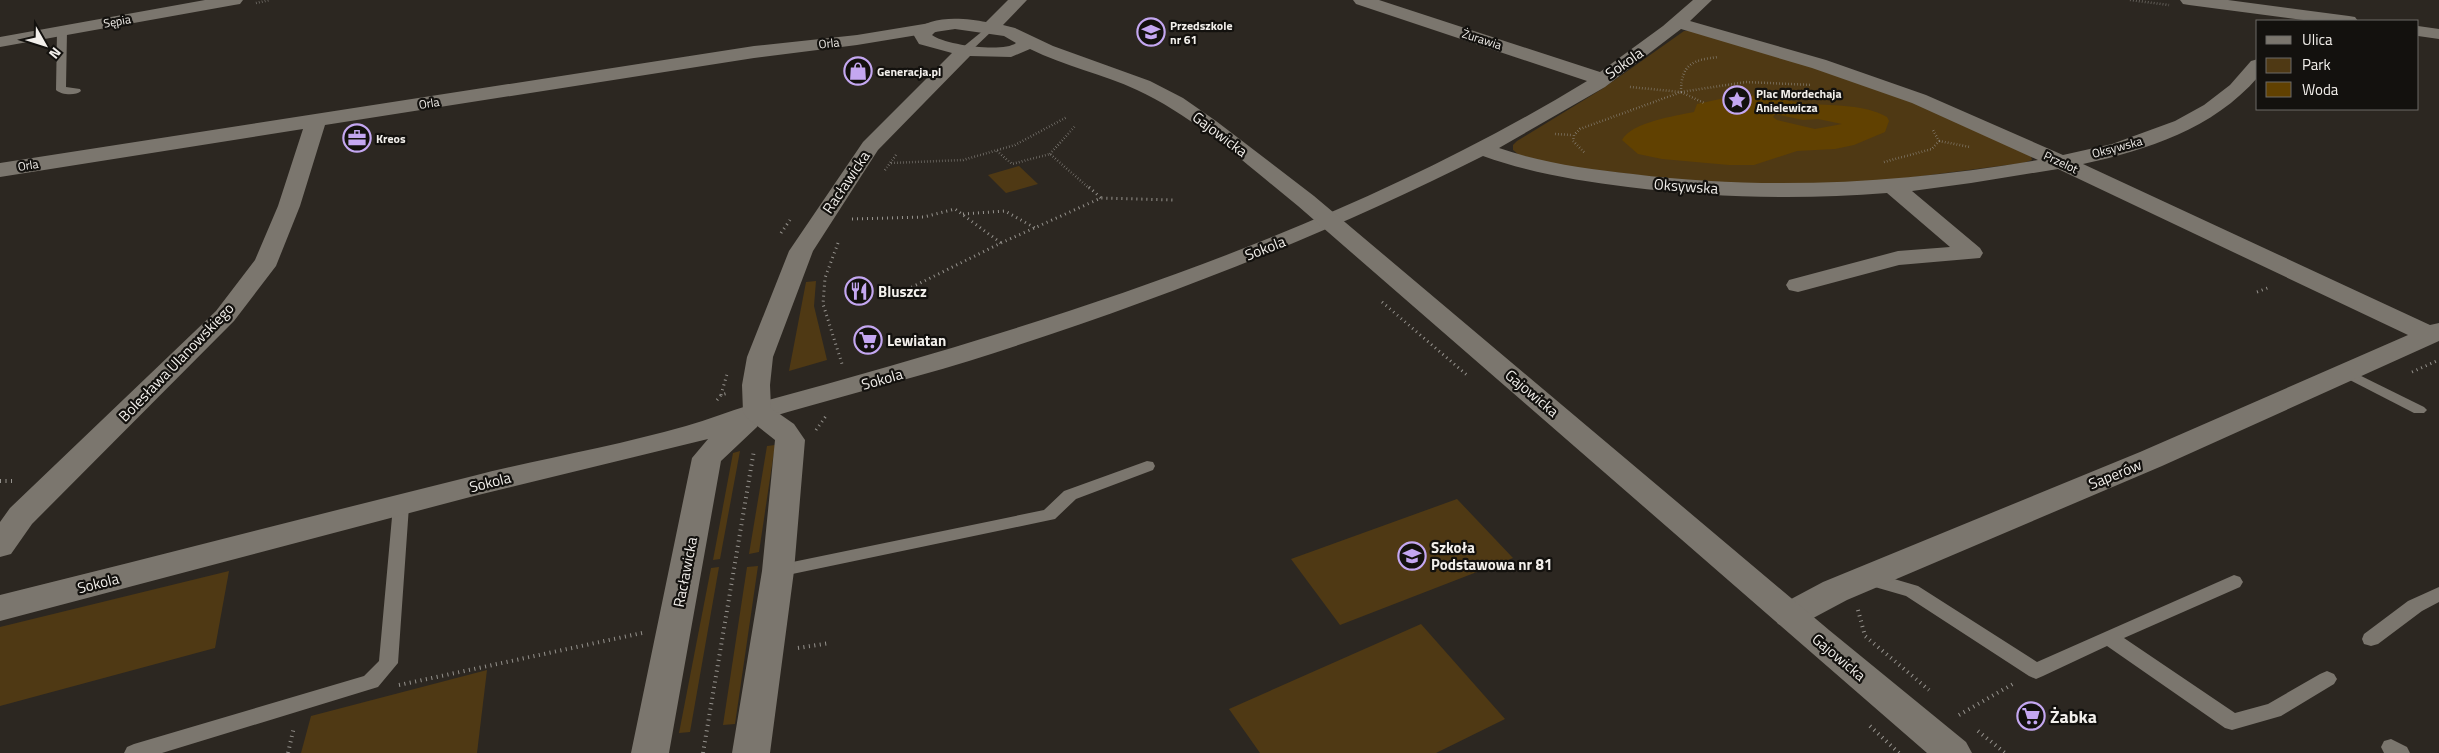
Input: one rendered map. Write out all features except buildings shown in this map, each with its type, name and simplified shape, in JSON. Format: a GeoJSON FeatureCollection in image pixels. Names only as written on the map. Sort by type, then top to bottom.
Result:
{"type":"FeatureCollection","features":[{"type":"Feature","properties":{"kind":"street","name":"Sępia"},"geometry":{"type":"LineString","coordinates":[[0,42],[234,0]]}},
{"type":"Feature","properties":{"kind":"street","name":"Racławicka"},"geometry":{"type":"LineString","coordinates":[[990,28],[1018,0]]}},
{"type":"Feature","properties":{"kind":"street","name":"Żurawia"},"geometry":{"type":"LineString","coordinates":[[1362,0],[1601,79]]}},
{"type":"Feature","properties":{"kind":"street","name":"Sokola"},"geometry":{"type":"LineString","coordinates":[[0,608],[695,433],[756,427],[831,394],[1024,335],[1201,272],[1331,222],[1483,149],[1539,118],[1601,79],[1679,23],[1703,0]]}},
{"type":"Feature","properties":{"kind":"street"},"geometry":{"type":"LineString","coordinates":[[2189,0],[2264,15],[2335,20]]}},
{"type":"Feature","properties":{"kind":"street","name":"Przelot"},"geometry":{"type":"LineString","coordinates":[[1679,23],[1765,47],[1878,84],[1958,116],[2434,333]]}},
{"type":"Feature","properties":{"kind":"street","name":"Gajowicka"},"geometry":{"type":"LineString","coordinates":[[928,34],[955,24],[1009,32],[1027,42],[1143,85],[1176,102],[1256,161],[1331,222],[1953,753]]}},
{"type":"Feature","properties":{"kind":"street"},"geometry":{"type":"LineString","coordinates":[[2419,31],[2439,34]]}},
{"type":"Feature","properties":{"kind":"street","name":"Gajowicka"},"geometry":{"type":"LineString","coordinates":[[928,34],[967,49],[1009,53],[1089,66]]}},
{"type":"Feature","properties":{"kind":"street","name":"Orla"},"geometry":{"type":"LineString","coordinates":[[0,170],[754,52],[928,34]]}},
{"type":"Feature","properties":{"kind":"street"},"geometry":{"type":"LineString","coordinates":[[1009,53],[1024,47],[1027,42]]}},
{"type":"Feature","properties":{"kind":"street","name":"Racławicka"},"geometry":{"type":"LineString","coordinates":[[650,753],[707,458],[720,444],[756,427],[756,385],[760,357],[801,251],[870,146],[967,49]]}},
{"type":"Feature","properties":{"kind":"street","name":"Oksywska"},"geometry":{"type":"LineString","coordinates":[[1483,149],[1512,160],[1546,168],[1645,183],[1742,190],[1807,192],[1894,187],[1966,178],[2061,162],[2146,139],[2180,127],[2232,95],[2256,68]]}},
{"type":"Feature","properties":{"kind":"street","name":"Bolesława Ulanowskiego"},"geometry":{"type":"LineString","coordinates":[[0,546],[21,516],[224,316],[267,261],[289,206],[316,121]]}},
{"type":"Feature","properties":{"kind":"street"},"geometry":{"type":"LineString","coordinates":[[1798,285],[1898,258],[1971,253],[1894,187]]}},
{"type":"Feature","properties":{"kind":"street","name":"Saperów"},"geometry":{"type":"LineString","coordinates":[[1790,615],[1835,591],[1980,528],[2151,459],[2434,333]]}},
{"type":"Feature","properties":{"kind":"street"},"geometry":{"type":"LineString","coordinates":[[752,753],[778,571],[790,440],[784,431],[756,427]]}},
{"type":"Feature","properties":{"kind":"lane","name":"Racławicka"},"geometry":{"type":"LineString","coordinates":[[967,49],[990,28]]}},
{"type":"Feature","properties":{"kind":"lane"},"geometry":{"type":"LineString","coordinates":[[62,31],[61,90],[76,90]]}},
{"type":"Feature","properties":{"kind":"lane"},"geometry":{"type":"LineString","coordinates":[[2347,373],[2419,410]]}},
{"type":"Feature","properties":{"kind":"lane"},"geometry":{"type":"LineString","coordinates":[[778,571],[1049,514],[1070,495],[1147,466]]}},
{"type":"Feature","properties":{"kind":"lane"},"geometry":{"type":"LineString","coordinates":[[134,753],[159,749],[371,682],[388,663],[401,506]]}},
{"type":"Feature","properties":{"kind":"lane"},"geometry":{"type":"LineString","coordinates":[[1866,578],[1912,591],[2036,671],[2234,582]]}},
{"type":"Feature","properties":{"kind":"lane"},"geometry":{"type":"LineString","coordinates":[[2371,639],[2415,606],[2439,594]]}},
{"type":"Feature","properties":{"kind":"lane"},"geometry":{"type":"LineString","coordinates":[[2108,637],[2232,722],[2274,710],[2327,679]]}},
{"type":"Feature","properties":{"kind":"path"},"geometry":{"type":"LineString","coordinates":[[1681,92],[1680,80],[1687,66],[1700,59],[1726,56]]}},
{"type":"Feature","properties":{"kind":"path"},"geometry":{"type":"LineString","coordinates":[[1590,156],[1574,145],[1573,133],[1681,92],[1736,82],[1778,82],[1819,86]]}},
{"type":"Feature","properties":{"kind":"path"},"geometry":{"type":"LineString","coordinates":[[1626,86],[1681,92],[1704,103]]}},
{"type":"Feature","properties":{"kind":"path"},"geometry":{"type":"LineString","coordinates":[[890,163],[962,160],[1015,145],[1067,117]]}},
{"type":"Feature","properties":{"kind":"path"},"geometry":{"type":"LineString","coordinates":[[997,150],[1012,164],[1050,154],[1076,125]]}},
{"type":"Feature","properties":{"kind":"path"},"geometry":{"type":"LineString","coordinates":[[1883,163],[1915,156],[1938,145],[1939,141],[1935,132],[1930,127]]}},
{"type":"Feature","properties":{"kind":"path"},"geometry":{"type":"LineString","coordinates":[[880,177],[899,151]]}},
{"type":"Feature","properties":{"kind":"path"},"geometry":{"type":"LineString","coordinates":[[1050,154],[1101,198]]}},
{"type":"Feature","properties":{"kind":"path"},"geometry":{"type":"LineString","coordinates":[[898,294],[1001,243],[1101,198],[1173,200]]}},
{"type":"Feature","properties":{"kind":"path"},"geometry":{"type":"LineString","coordinates":[[852,219],[924,217],[955,209],[1001,243]]}},
{"type":"Feature","properties":{"kind":"path"},"geometry":{"type":"LineString","coordinates":[[963,214],[1005,211],[1036,228]]}},
{"type":"Feature","properties":{"kind":"path"},"geometry":{"type":"LineString","coordinates":[[847,226],[856,212]]}},
{"type":"Feature","properties":{"kind":"path"},"geometry":{"type":"LineString","coordinates":[[840,240],[825,278],[823,304],[842,364]]}},
{"type":"Feature","properties":{"kind":"path"},"geometry":{"type":"LineString","coordinates":[[834,366],[851,361]]}},
{"type":"Feature","properties":{"kind":"path"},"geometry":{"type":"LineString","coordinates":[[814,432],[827,418],[825,413]]}},
{"type":"Feature","properties":{"kind":"path"},"geometry":{"type":"LineString","coordinates":[[703,753],[756,427]]}},
{"type":"Feature","properties":{"kind":"path"},"geometry":{"type":"LineString","coordinates":[[1835,591],[1860,612],[1865,636],[1937,696]]}},
{"type":"Feature","properties":{"kind":"path"},"geometry":{"type":"LineString","coordinates":[[371,682],[405,685],[647,632]]}},
{"type":"Feature","properties":{"kind":"path"},"geometry":{"type":"LineString","coordinates":[[793,649],[830,642]]}},
{"type":"Feature","properties":{"kind":"path"},"geometry":{"type":"LineString","coordinates":[[1959,715],[2036,671]]}},
{"type":"Feature","properties":{"kind":"path"},"geometry":{"type":"LineString","coordinates":[[1952,709],[1966,721]]}},
{"type":"Feature","properties":{"kind":"path"},"geometry":{"type":"LineString","coordinates":[[1974,728],[2004,753]]}},
{"type":"Feature","properties":{"kind":"green space","name":"Plac Mordechaja Anielewicza"},"geometry":{"type":"Polygon","coordinates":[[[1684,31],[1691,31],[1771,52],[1902,97],[2031,156],[2032,160],[2023,163],[1860,184],[1712,184],[1562,166],[1519,155],[1513,150],[1513,145],[1517,141],[1602,89],[1684,31]]]}},
{"type":"Feature","properties":{"kind":"green space"},"geometry":{"type":"Polygon","coordinates":[[[1019,166],[1038,184],[1006,193],[988,175],[1019,166]]]}},
{"type":"Feature","properties":{"kind":"green space"},"geometry":{"type":"Polygon","coordinates":[[[816,281],[814,306],[827,360],[789,371],[806,282],[816,281]]]}},
{"type":"Feature","properties":{"kind":"green space"},"geometry":{"type":"Polygon","coordinates":[[[775,445],[759,552],[749,554],[767,446],[775,445]]]}},
{"type":"Feature","properties":{"kind":"green space"},"geometry":{"type":"Polygon","coordinates":[[[740,451],[720,559],[713,560],[733,453],[740,451]]]}},
{"type":"Feature","properties":{"kind":"green space"},"geometry":{"type":"Polygon","coordinates":[[[1457,499],[1513,558],[1340,625],[1291,559],[1457,499]]]}},
{"type":"Feature","properties":{"kind":"green space"},"geometry":{"type":"Polygon","coordinates":[[[758,566],[735,724],[723,725],[747,567],[758,566]]]}},
{"type":"Feature","properties":{"kind":"green space"},"geometry":{"type":"Polygon","coordinates":[[[719,567],[690,732],[679,733],[711,568],[719,567]]]}},
{"type":"Feature","properties":{"kind":"green space"},"geometry":{"type":"Polygon","coordinates":[[[229,571],[215,648],[0,706],[0,627],[229,571]]]}},
{"type":"Feature","properties":{"kind":"green space"},"geometry":{"type":"Polygon","coordinates":[[[1421,624],[1505,719],[1436,753],[1260,753],[1229,709],[1421,624]]]}},
{"type":"Feature","properties":{"kind":"green space"},"geometry":{"type":"Polygon","coordinates":[[[487,670],[477,753],[301,753],[311,716],[487,670]]]}},
{"type":"Feature","properties":{"kind":"water"},"geometry":{"type":"Polygon","coordinates":[[[1763,95],[1810,104],[1859,108],[1878,113],[1887,117],[1889,121],[1885,132],[1854,145],[1835,149],[1797,151],[1754,165],[1729,165],[1662,159],[1638,154],[1622,140],[1627,134],[1644,124],[1694,112],[1697,104],[1734,96],[1763,95]],[[1775,114],[1773,117],[1777,120],[1815,129],[1842,124],[1818,119],[1803,120],[1775,114]]]}},
{"type":"Feature","properties":{"kind":"place","name":"Przedszkole nr 61"},"geometry":{"type":"Point","coordinates":[1151,32]}},
{"type":"Feature","properties":{"kind":"place","name":"Generacja.pl"},"geometry":{"type":"Point","coordinates":[858,71]}},
{"type":"Feature","properties":{"kind":"place","name":"Plac Mordechaja Anielewicza"},"geometry":{"type":"Point","coordinates":[1737,100]}},
{"type":"Feature","properties":{"kind":"place","name":"Kreos"},"geometry":{"type":"Point","coordinates":[357,138]}},
{"type":"Feature","properties":{"kind":"place","name":"Bluszcz"},"geometry":{"type":"Point","coordinates":[859,291]}},
{"type":"Feature","properties":{"kind":"place","name":"Lewiatan"},"geometry":{"type":"Point","coordinates":[868,340]}},
{"type":"Feature","properties":{"kind":"place","name":"Szkoła Podstawowa nr 81"},"geometry":{"type":"Point","coordinates":[1412,556]}},
{"type":"Feature","properties":{"kind":"place","name":"Żabka"},"geometry":{"type":"Point","coordinates":[2031,716]}}]}
